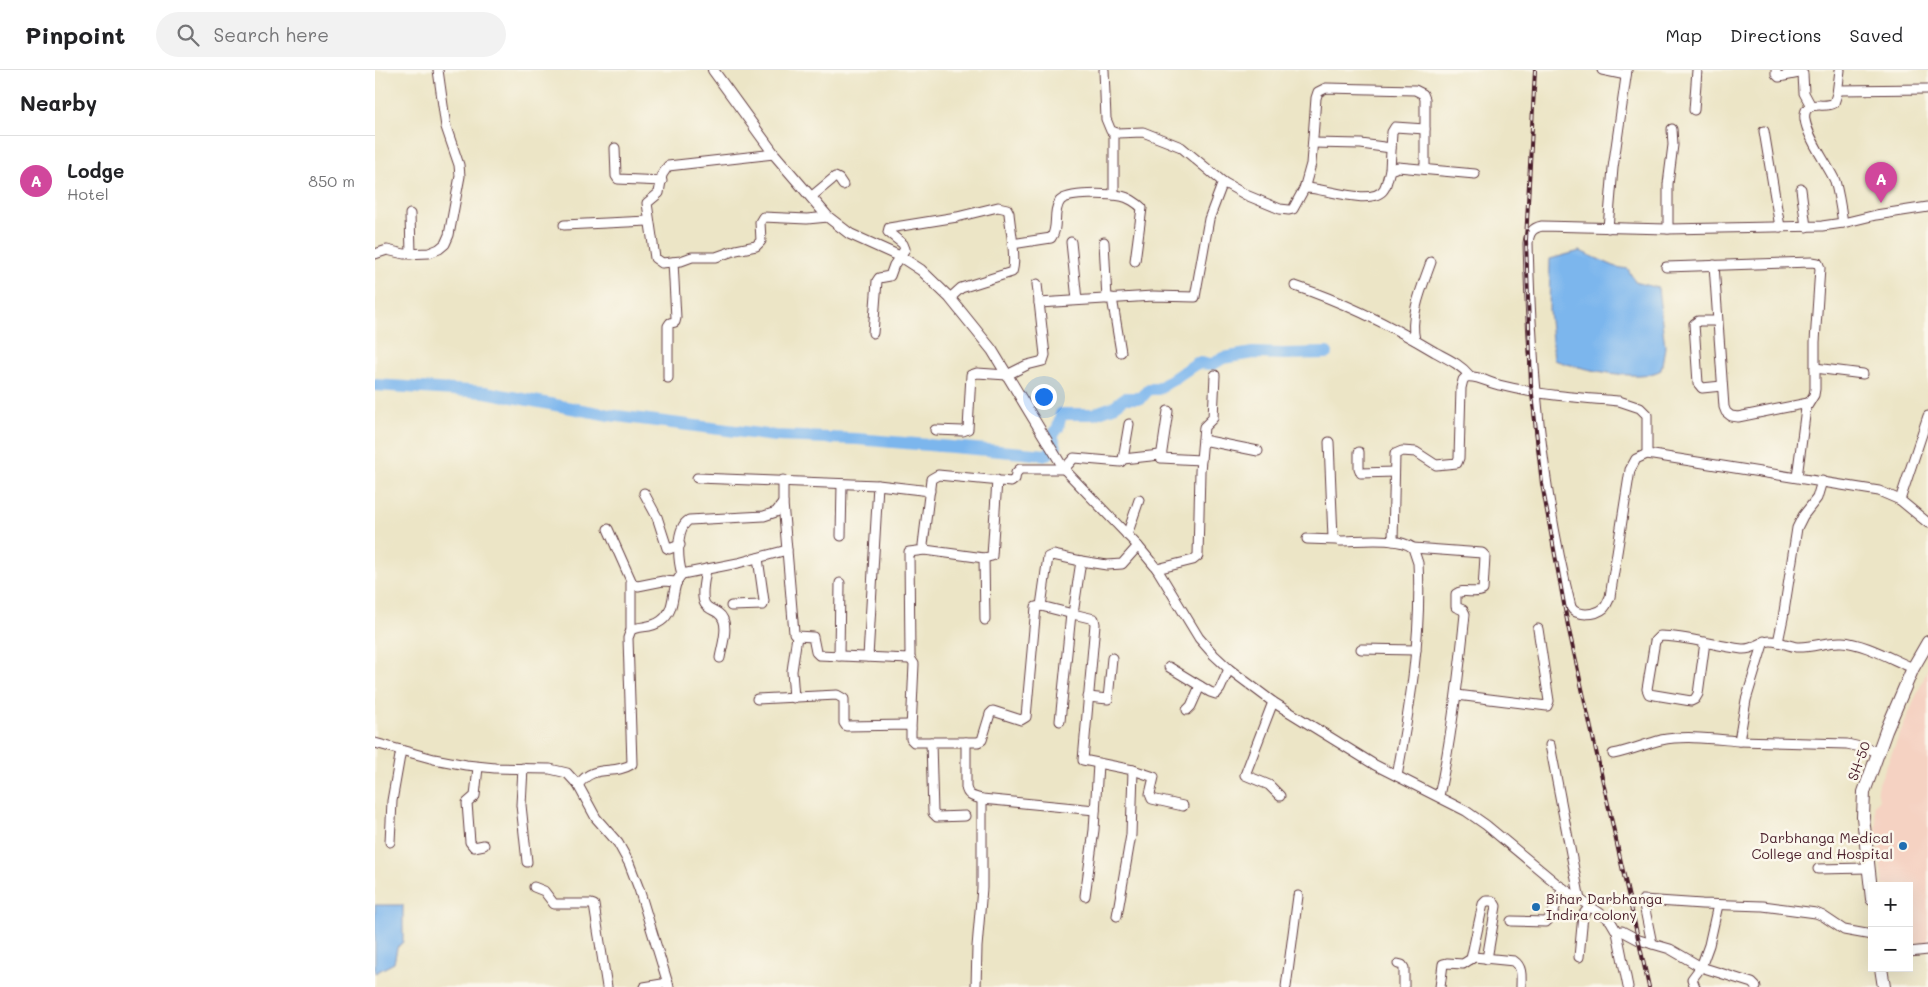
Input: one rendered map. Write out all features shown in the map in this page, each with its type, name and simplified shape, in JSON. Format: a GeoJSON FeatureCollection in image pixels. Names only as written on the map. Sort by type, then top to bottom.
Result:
{"type":"FeatureCollection","features":[{"type":"Feature","properties":{"kind":"main road","name":"SH-50"},"geometry":{"type":"LineString","coordinates":[[1870,882],[1863,801],[1864,792],[1878,751],[1913,668],[1928,642]]}},
{"type":"Feature","properties":{"kind":"main road"},"geometry":{"type":"LineString","coordinates":[[1882,972],[1884,987]]}},
{"type":"Feature","properties":{"kind":"street"},"geometry":{"type":"LineString","coordinates":[[375,254],[387,250],[411,254],[429,253],[445,244],[449,234],[460,176],[459,165],[446,127],[438,70]]}},
{"type":"Feature","properties":{"kind":"street"},"geometry":{"type":"LineString","coordinates":[[713,70],[774,154],[828,217],[850,234],[901,257],[921,270],[950,298],[991,350],[1064,469],[1138,546],[1157,569],[1199,638],[1214,655],[1229,669],[1273,702],[1375,766],[1466,811],[1563,888],[1611,920],[1617,932],[1628,987]]}},
{"type":"Feature","properties":{"kind":"street"},"geometry":{"type":"LineString","coordinates":[[1104,70],[1106,119],[1109,128],[1114,132],[1134,131],[1155,135],[1181,147],[1223,182],[1246,195],[1285,210],[1293,209],[1296,206],[1304,189],[1311,164],[1316,98],[1318,92],[1326,88],[1415,90],[1420,92],[1425,99],[1425,169]]}},
{"type":"Feature","properties":{"kind":"street"},"geometry":{"type":"LineString","coordinates":[[1602,70],[1626,72],[1613,168],[1608,228]]}},
{"type":"Feature","properties":{"kind":"street"},"geometry":{"type":"LineString","coordinates":[[1694,110],[1697,70]]}},
{"type":"Feature","properties":{"kind":"street"},"geometry":{"type":"LineString","coordinates":[[1776,70],[1776,74],[1779,77],[1803,72],[1804,92],[1811,106]]}},
{"type":"Feature","properties":{"kind":"street"},"geometry":{"type":"LineString","coordinates":[[1839,70],[1838,90],[1834,103],[1830,106],[1811,106],[1805,112],[1805,123],[1834,180],[1843,223]]}},
{"type":"Feature","properties":{"kind":"street"},"geometry":{"type":"LineString","coordinates":[[1838,90],[1928,89]]}},
{"type":"Feature","properties":{"kind":"street"},"geometry":{"type":"LineString","coordinates":[[1304,189],[1310,188],[1353,196],[1380,193],[1384,188],[1390,170],[1391,148],[1395,127],[1425,129]]}},
{"type":"Feature","properties":{"kind":"street"},"geometry":{"type":"LineString","coordinates":[[1668,229],[1668,184],[1673,146],[1672,130]]}},
{"type":"Feature","properties":{"kind":"street"},"geometry":{"type":"LineString","coordinates":[[1764,131],[1780,228]]}},
{"type":"Feature","properties":{"kind":"street"},"geometry":{"type":"LineString","coordinates":[[1114,132],[1114,195]]}},
{"type":"Feature","properties":{"kind":"street"},"geometry":{"type":"LineString","coordinates":[[1313,143],[1354,143],[1391,148]]}},
{"type":"Feature","properties":{"kind":"street"},"geometry":{"type":"LineString","coordinates":[[615,148],[616,176],[618,179],[661,181]]}},
{"type":"Feature","properties":{"kind":"street"},"geometry":{"type":"LineString","coordinates":[[774,154],[674,164],[665,170],[659,194],[647,202],[648,221],[655,258],[662,263],[692,257],[716,257],[756,246],[761,242],[760,222],[763,217],[807,219],[828,217]]}},
{"type":"Feature","properties":{"kind":"street"},"geometry":{"type":"LineString","coordinates":[[1390,170],[1398,167],[1475,174]]}},
{"type":"Feature","properties":{"kind":"street"},"geometry":{"type":"LineString","coordinates":[[811,197],[835,177],[843,185]]}},
{"type":"Feature","properties":{"kind":"street"},"geometry":{"type":"LineString","coordinates":[[1039,303],[1166,296],[1195,298],[1209,219],[1223,182]]}},
{"type":"Feature","properties":{"kind":"street"},"geometry":{"type":"LineString","coordinates":[[1801,188],[1806,227]]}},
{"type":"Feature","properties":{"kind":"street"},"geometry":{"type":"LineString","coordinates":[[1012,244],[1051,238],[1054,233],[1057,209],[1060,202],[1065,198],[1078,194],[1114,195],[1126,197],[1142,208],[1135,261]]}},
{"type":"Feature","properties":{"kind":"street"},"geometry":{"type":"LineString","coordinates":[[873,333],[877,281],[879,278],[891,276],[894,265],[905,249],[905,246],[889,234],[888,230],[891,227],[957,217],[1003,207],[1009,213],[1014,266],[1012,272],[961,288],[950,298]]}},
{"type":"Feature","properties":{"kind":"street"},"geometry":{"type":"LineString","coordinates":[[1928,207],[1876,215],[1843,223],[1806,227],[1668,229],[1541,226],[1532,230],[1528,235],[1529,309],[1545,478],[1558,556],[1571,607],[1574,612],[1577,614],[1597,612],[1607,604],[1610,597],[1630,470],[1636,459],[1647,454],[1822,481],[1879,492],[1900,500],[1928,523]]}},
{"type":"Feature","properties":{"kind":"street"},"geometry":{"type":"LineString","coordinates":[[410,214],[411,254]]}},
{"type":"Feature","properties":{"kind":"street"},"geometry":{"type":"LineString","coordinates":[[564,225],[648,221]]}},
{"type":"Feature","properties":{"kind":"street"},"geometry":{"type":"LineString","coordinates":[[1071,242],[1077,300]]}},
{"type":"Feature","properties":{"kind":"street"},"geometry":{"type":"LineString","coordinates":[[1104,242],[1110,299],[1121,352]]}},
{"type":"Feature","properties":{"kind":"street"},"geometry":{"type":"LineString","coordinates":[[668,378],[668,326],[670,323],[675,322],[676,318],[673,262]]}},
{"type":"Feature","properties":{"kind":"street"},"geometry":{"type":"LineString","coordinates":[[1415,340],[1413,332],[1414,316],[1431,262]]}},
{"type":"Feature","properties":{"kind":"street"},"geometry":{"type":"LineString","coordinates":[[1666,266],[1812,262],[1818,264],[1820,268],[1815,389],[1814,395],[1808,403],[1797,477]]}},
{"type":"Feature","properties":{"kind":"street"},"geometry":{"type":"LineString","coordinates":[[1714,265],[1716,321],[1726,412],[1731,416],[1738,416],[1808,403]]}},
{"type":"Feature","properties":{"kind":"street"},"geometry":{"type":"LineString","coordinates":[[935,430],[963,431],[968,429],[971,375],[977,373],[1007,374],[1027,365],[1040,362],[1045,358],[1037,284]]}},
{"type":"Feature","properties":{"kind":"street"},"geometry":{"type":"LineString","coordinates":[[1295,286],[1356,309],[1459,365],[1470,376],[1498,385],[1537,392],[1619,401],[1640,408],[1647,415],[1648,420],[1647,454]]}},
{"type":"Feature","properties":{"kind":"street"},"geometry":{"type":"LineString","coordinates":[[1716,321],[1698,321],[1694,324],[1698,383],[1702,388],[1722,386]]}},
{"type":"Feature","properties":{"kind":"street"},"geometry":{"type":"LineString","coordinates":[[1815,368],[1863,374]]}},
{"type":"Feature","properties":{"kind":"street"},"geometry":{"type":"LineString","coordinates":[[1157,569],[1193,560],[1197,556],[1201,460],[1205,424],[1213,418],[1215,375]]}},
{"type":"Feature","properties":{"kind":"street"},"geometry":{"type":"LineString","coordinates":[[1393,541],[1394,458],[1398,451],[1417,452],[1436,465],[1457,463],[1459,458],[1461,384],[1466,377],[1470,376]]}},
{"type":"Feature","properties":{"kind":"street"},"geometry":{"type":"LineString","coordinates":[[1160,456],[1168,411]]}},
{"type":"Feature","properties":{"kind":"street"},"geometry":{"type":"LineString","coordinates":[[1900,500],[1928,416]]}},
{"type":"Feature","properties":{"kind":"street"},"geometry":{"type":"LineString","coordinates":[[1123,459],[1129,424]]}},
{"type":"Feature","properties":{"kind":"street"},"geometry":{"type":"LineString","coordinates":[[1203,440],[1258,451]]}},
{"type":"Feature","properties":{"kind":"street"},"geometry":{"type":"LineString","coordinates":[[1329,442],[1332,533],[1336,540]]}},
{"type":"Feature","properties":{"kind":"street"},"geometry":{"type":"LineString","coordinates":[[1359,452],[1359,468],[1361,473],[1394,472]]}},
{"type":"Feature","properties":{"kind":"street"},"geometry":{"type":"LineString","coordinates":[[925,550],[923,546],[931,479],[938,474],[1014,481],[1016,473],[1020,469],[1064,469],[1074,458],[1117,462],[1123,459],[1160,456],[1165,459],[1201,460]]}},
{"type":"Feature","properties":{"kind":"street"},"geometry":{"type":"LineString","coordinates":[[697,478],[878,485],[929,491]]}},
{"type":"Feature","properties":{"kind":"street"},"geometry":{"type":"LineString","coordinates":[[783,480],[783,503],[793,633],[797,636],[813,637],[816,652],[819,655],[904,660],[910,658]]}},
{"type":"Feature","properties":{"kind":"street"},"geometry":{"type":"LineString","coordinates":[[997,480],[993,552],[989,558],[925,550],[909,552],[910,658],[914,664],[912,740],[978,742],[982,740],[990,714],[993,711],[1021,720],[1026,717],[1036,607],[1041,606],[1091,617],[1095,621],[1082,758],[1084,761],[1133,770],[1154,777],[1150,794],[1152,799],[1183,806]]}},
{"type":"Feature","properties":{"kind":"street"},"geometry":{"type":"LineString","coordinates":[[1778,642],[1797,528],[1803,516],[1817,498],[1822,481]]}},
{"type":"Feature","properties":{"kind":"street"},"geometry":{"type":"LineString","coordinates":[[841,536],[842,484]]}},
{"type":"Feature","properties":{"kind":"street"},"geometry":{"type":"LineString","coordinates":[[868,657],[878,485]]}},
{"type":"Feature","properties":{"kind":"street"},"geometry":{"type":"LineString","coordinates":[[645,493],[657,517],[667,548],[680,545]]}},
{"type":"Feature","properties":{"kind":"street"},"geometry":{"type":"LineString","coordinates":[[1127,535],[1139,500]]}},
{"type":"Feature","properties":{"kind":"street"},"geometry":{"type":"LineString","coordinates":[[631,630],[651,626],[664,619],[673,605],[679,578],[681,528],[689,520],[763,516],[776,512],[783,503]]}},
{"type":"Feature","properties":{"kind":"street"},"geometry":{"type":"LineString","coordinates":[[578,785],[587,774],[632,764],[628,638],[631,630],[631,583],[608,529]]}},
{"type":"Feature","properties":{"kind":"street"},"geometry":{"type":"LineString","coordinates":[[1307,539],[1393,541],[1413,548],[1479,552],[1485,556],[1483,590],[1456,594],[1456,607],[1463,610],[1465,614],[1457,695],[1439,796]]}},
{"type":"Feature","properties":{"kind":"street"},"geometry":{"type":"LineString","coordinates":[[1041,606],[1048,557],[1053,555],[1107,565],[1121,564],[1138,546]]}},
{"type":"Feature","properties":{"kind":"street"},"geometry":{"type":"LineString","coordinates":[[1397,776],[1408,715],[1416,650],[1418,574],[1413,548]]}},
{"type":"Feature","properties":{"kind":"street"},"geometry":{"type":"LineString","coordinates":[[631,583],[638,586],[679,578],[706,569],[787,550]]}},
{"type":"Feature","properties":{"kind":"street"},"geometry":{"type":"LineString","coordinates":[[731,606],[763,605],[758,558]]}},
{"type":"Feature","properties":{"kind":"street"},"geometry":{"type":"LineString","coordinates":[[984,558],[985,620]]}},
{"type":"Feature","properties":{"kind":"street"},"geometry":{"type":"LineString","coordinates":[[1060,721],[1072,614],[1081,560]]}},
{"type":"Feature","properties":{"kind":"street"},"geometry":{"type":"LineString","coordinates":[[706,569],[704,600],[708,607],[721,615],[724,623],[725,632],[720,658]]}},
{"type":"Feature","properties":{"kind":"street"},"geometry":{"type":"LineString","coordinates":[[839,656],[841,583]]}},
{"type":"Feature","properties":{"kind":"street"},"geometry":{"type":"LineString","coordinates":[[1457,695],[1547,706],[1549,701],[1538,629]]}},
{"type":"Feature","properties":{"kind":"street"},"geometry":{"type":"LineString","coordinates":[[794,698],[792,671],[797,636]]}},
{"type":"Feature","properties":{"kind":"street"},"geometry":{"type":"LineString","coordinates":[[1705,642],[1698,694],[1695,700],[1649,694],[1647,689],[1656,638],[1664,636],[1705,642],[1743,649],[1750,648],[1764,641],[1798,647],[1830,642],[1845,642],[1859,645],[1913,668]]}},
{"type":"Feature","properties":{"kind":"street"},"geometry":{"type":"LineString","coordinates":[[1739,741],[1746,700],[1764,641]]}},
{"type":"Feature","properties":{"kind":"street"},"geometry":{"type":"LineString","coordinates":[[1361,649],[1416,650]]}},
{"type":"Feature","properties":{"kind":"street"},"geometry":{"type":"LineString","coordinates":[[1088,697],[1108,699],[1112,658]]}},
{"type":"Feature","properties":{"kind":"street"},"geometry":{"type":"LineString","coordinates":[[1169,668],[1216,694],[1229,669]]}},
{"type":"Feature","properties":{"kind":"street"},"geometry":{"type":"LineString","coordinates":[[1187,710],[1191,706],[1200,686]]}},
{"type":"Feature","properties":{"kind":"street"},"geometry":{"type":"LineString","coordinates":[[757,699],[841,696],[844,700],[844,723],[846,726],[909,725],[911,729]]}},
{"type":"Feature","properties":{"kind":"street"},"geometry":{"type":"LineString","coordinates":[[1273,702],[1245,775],[1269,785],[1279,796]]}},
{"type":"Feature","properties":{"kind":"street"},"geometry":{"type":"LineString","coordinates":[[1613,754],[1633,750],[1661,740],[1678,738],[1847,744],[1878,751]]}},
{"type":"Feature","properties":{"kind":"street"},"geometry":{"type":"LineString","coordinates":[[931,742],[933,813],[937,818],[965,816]]}},
{"type":"Feature","properties":{"kind":"street"},"geometry":{"type":"LineString","coordinates":[[966,742],[966,790],[970,795],[981,799],[1095,810]]}},
{"type":"Feature","properties":{"kind":"street"},"geometry":{"type":"LineString","coordinates":[[375,743],[434,759],[478,766],[559,770],[567,773],[578,785],[597,818],[618,843],[629,863],[639,889],[669,985],[644,987]]}},
{"type":"Feature","properties":{"kind":"street"},"geometry":{"type":"LineString","coordinates":[[1550,745],[1580,900]]}},
{"type":"Feature","properties":{"kind":"street"},"geometry":{"type":"LineString","coordinates":[[390,842],[392,801],[401,750]]}},
{"type":"Feature","properties":{"kind":"street"},"geometry":{"type":"LineString","coordinates":[[1085,896],[1095,810],[1098,764]]}},
{"type":"Feature","properties":{"kind":"street"},"geometry":{"type":"LineString","coordinates":[[478,766],[475,796],[467,803],[470,842],[474,847],[485,845]]}},
{"type":"Feature","properties":{"kind":"street"},"geometry":{"type":"LineString","coordinates":[[523,768],[521,799],[527,862]]}},
{"type":"Feature","properties":{"kind":"street"},"geometry":{"type":"LineString","coordinates":[[1117,916],[1131,835],[1133,770]]}},
{"type":"Feature","properties":{"kind":"street"},"geometry":{"type":"LineString","coordinates":[[976,987],[982,888],[981,799]]}},
{"type":"Feature","properties":{"kind":"street"},"geometry":{"type":"LineString","coordinates":[[1818,869],[1868,868]]}},
{"type":"Feature","properties":{"kind":"street"},"geometry":{"type":"LineString","coordinates":[[534,887],[544,891],[554,904],[594,905],[607,987]]}},
{"type":"Feature","properties":{"kind":"street"},"geometry":{"type":"LineString","coordinates":[[1511,921],[1546,922],[1551,917],[1563,888]]}},
{"type":"Feature","properties":{"kind":"street"},"geometry":{"type":"LineString","coordinates":[[1286,987],[1298,896]]}},
{"type":"Feature","properties":{"kind":"street"},"geometry":{"type":"LineString","coordinates":[[1652,944],[1643,900],[1763,906],[1815,913],[1844,930],[1868,934]]}},
{"type":"Feature","properties":{"kind":"street"},"geometry":{"type":"LineString","coordinates":[[1471,958],[1483,904],[1486,901],[1493,901],[1496,906],[1487,958]]}},
{"type":"Feature","properties":{"kind":"street"},"geometry":{"type":"LineString","coordinates":[[1695,987],[1692,981],[1693,976],[1701,966],[1709,945],[1718,905]]}},
{"type":"Feature","properties":{"kind":"street"},"geometry":{"type":"LineString","coordinates":[[1579,957],[1583,915],[1590,906]]}},
{"type":"Feature","properties":{"kind":"street"},"geometry":{"type":"LineString","coordinates":[[1617,932],[1622,931],[1639,940],[1670,949],[1701,966],[1752,983],[1756,987]]}},
{"type":"Feature","properties":{"kind":"street"},"geometry":{"type":"LineString","coordinates":[[1913,952],[1928,950]]}},
{"type":"Feature","properties":{"kind":"street"},"geometry":{"type":"LineString","coordinates":[[1440,987],[1443,964],[1463,964],[1471,958],[1487,958],[1518,963],[1521,970],[1521,987]]}},
{"type":"Feature","properties":{"kind":"street"},"geometry":{"type":"LineString","coordinates":[[1398,964],[1404,968],[1404,987]]}},
{"type":"Feature","properties":{"kind":"shaded area","name":"Darbhanga Medical College and Hospital"},"geometry":{"type":"Polygon","coordinates":[[[1928,668],[1928,942],[1913,944],[1913,882],[1883,882],[1874,805],[1879,800],[1877,788],[1928,668]]]}},
{"type":"Feature","properties":{"kind":"water"},"geometry":{"type":"Polygon","coordinates":[[[1580,251],[1616,267],[1628,269],[1635,282],[1658,288],[1665,347],[1661,370],[1651,374],[1624,375],[1578,367],[1554,360],[1549,311],[1550,259],[1580,251]]]}},
{"type":"Feature","properties":{"kind":"water"},"geometry":{"type":"Polygon","coordinates":[[[375,905],[403,905],[403,942],[397,948],[394,963],[375,973],[375,905]]]}},
{"type":"Feature","properties":{"kind":"waterway"},"geometry":{"type":"LineString","coordinates":[[375,385],[485,392],[609,415],[775,436],[857,439],[1047,455],[1056,446],[1052,436],[1058,428],[1061,414],[1093,414],[1113,407],[1125,398],[1141,398],[1149,389],[1158,389],[1197,363],[1213,364],[1223,358],[1253,353],[1327,353]]}},
{"type":"Feature","properties":{"kind":"railway"},"geometry":{"type":"LineString","coordinates":[[1535,70],[1526,240],[1531,385],[1542,484],[1568,626],[1649,987]]}},
{"type":"Feature","properties":{"kind":"place","name":"Lodge"},"geometry":{"type":"Point","coordinates":[1881,203]}},
{"type":"Feature","properties":{"kind":"place","name":"Darbhanga Medical College and Hospital"},"geometry":{"type":"Point","coordinates":[1903,846]}},
{"type":"Feature","properties":{"kind":"place","name":"Bihar Darbhanga Indira colony"},"geometry":{"type":"Point","coordinates":[1536,907]}}]}
